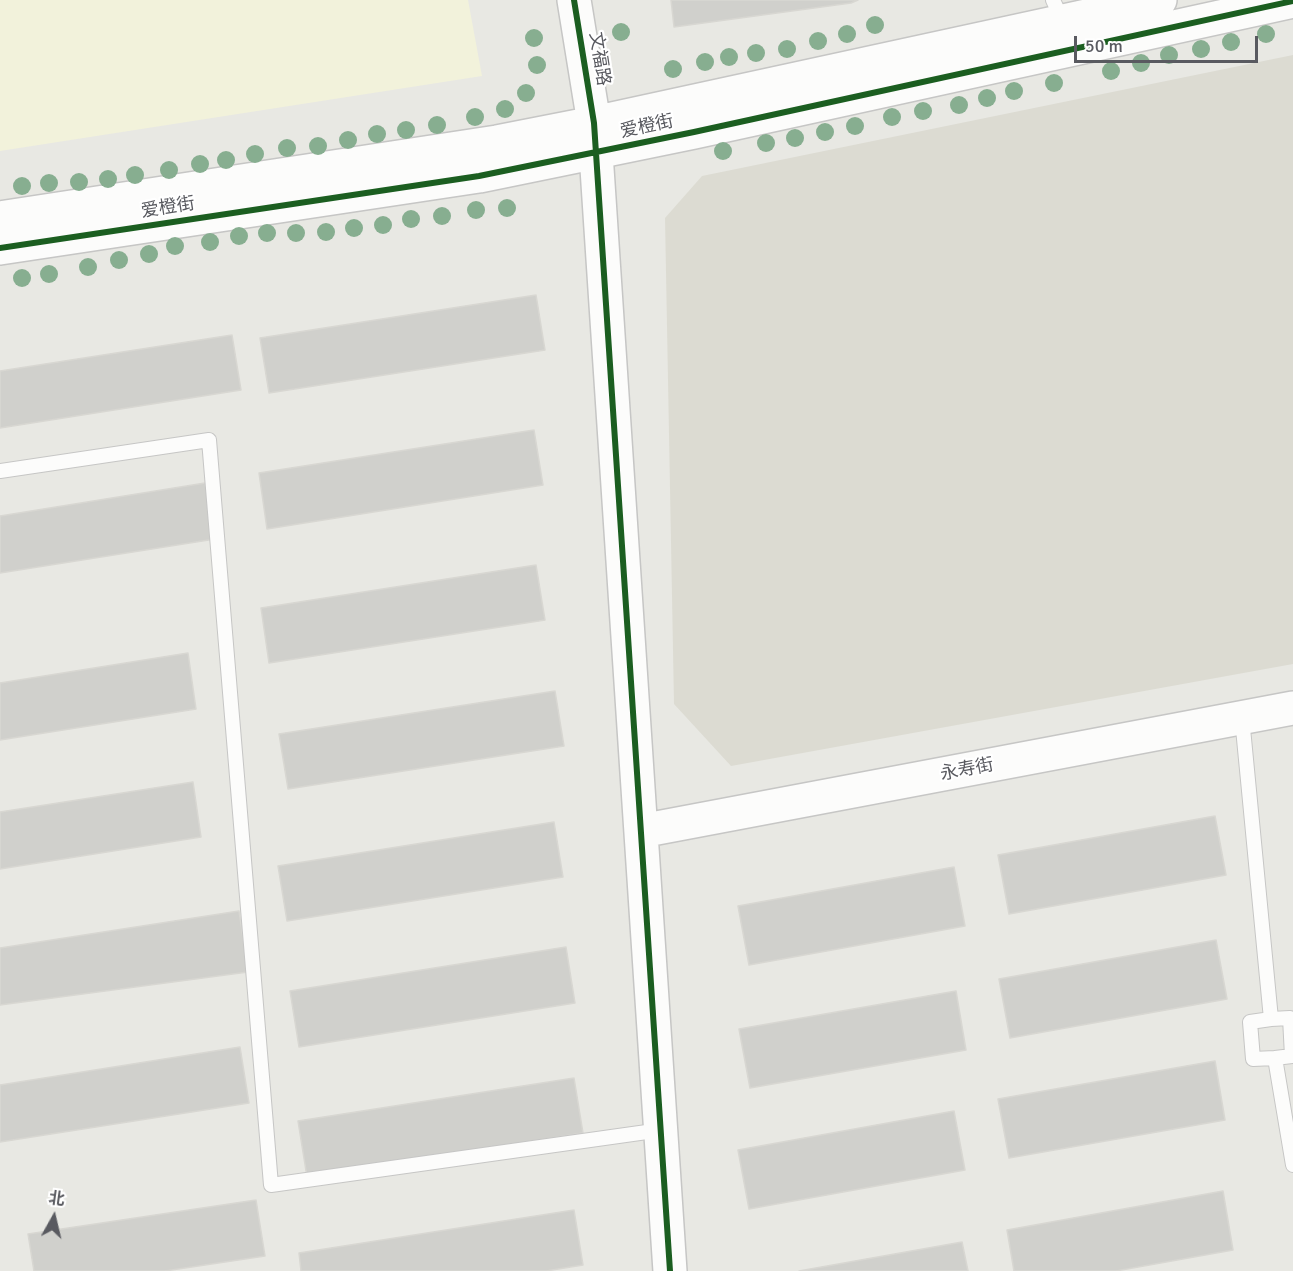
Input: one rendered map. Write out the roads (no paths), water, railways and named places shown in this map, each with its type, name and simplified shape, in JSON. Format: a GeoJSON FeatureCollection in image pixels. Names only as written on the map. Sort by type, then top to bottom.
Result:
{"type":"FeatureCollection","features":[{"type":"Feature","properties":{"kind":"street","name":"文福路"},"geometry":{"type":"LineString","coordinates":[[574,0],[595,138],[670,1271]]}},
{"type":"Feature","properties":{"kind":"street","name":"爱橙街"},"geometry":{"type":"LineString","coordinates":[[0,248],[479,176],[595,138],[1058,11],[1160,0]]}},
{"type":"Feature","properties":{"kind":"street","name":"爱橙街"},"geometry":{"type":"LineString","coordinates":[[0,218],[497,142],[595,138],[1293,1]]}},
{"type":"Feature","properties":{"kind":"street","name":"永寿街"},"geometry":{"type":"LineString","coordinates":[[641,831],[1293,708]]}},
{"type":"Feature","properties":{"kind":"lane"},"geometry":{"type":"LineString","coordinates":[[0,471],[209,440],[272,1185],[661,1130]]}},
{"type":"Feature","properties":{"kind":"lane"},"geometry":{"type":"LineString","coordinates":[[1242,718],[1271,1019]]}},
{"type":"Feature","properties":{"kind":"lane"},"geometry":{"type":"LineString","coordinates":[[1290,1018],[1292,1056],[1253,1059],[1250,1022],[1271,1019],[1290,1018]]}},
{"type":"Feature","properties":{"kind":"lane"},"geometry":{"type":"LineString","coordinates":[[1275,1058],[1293,1165]]}}]}
